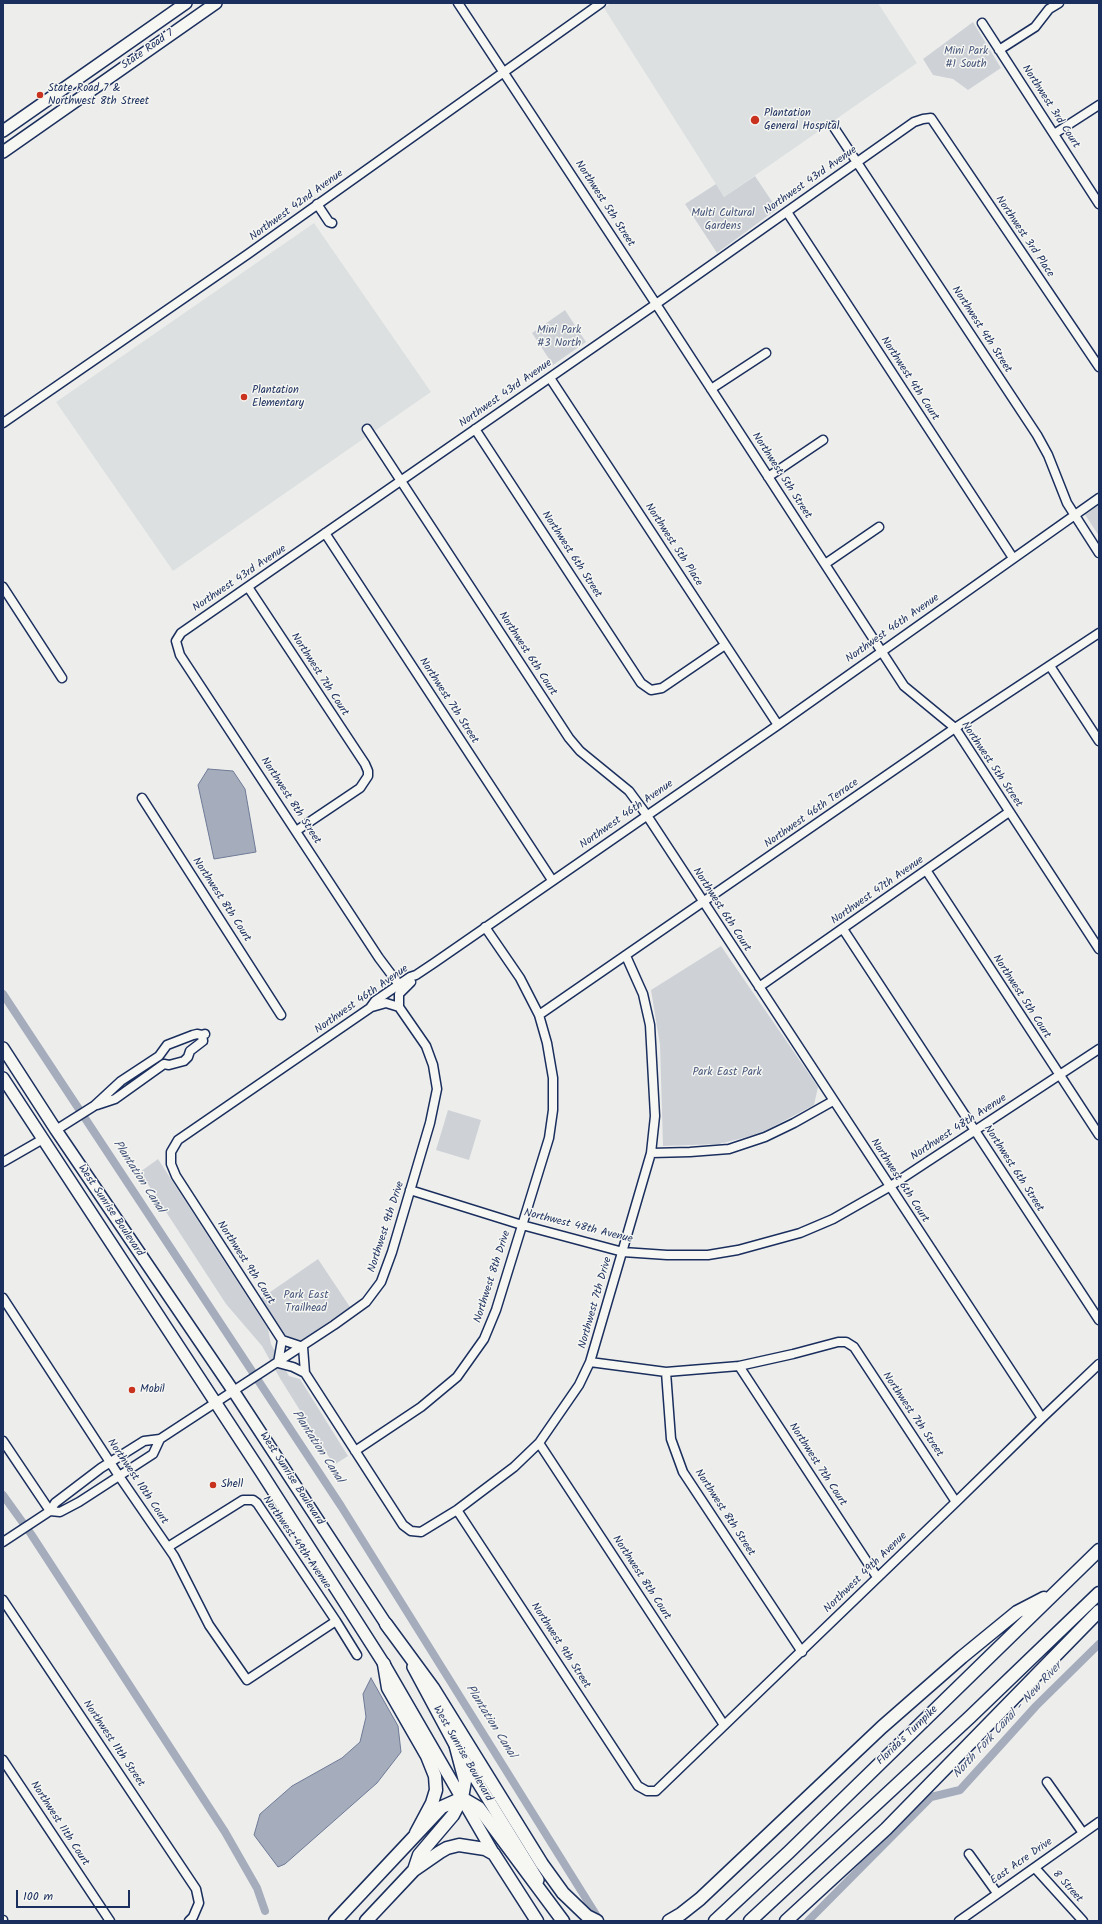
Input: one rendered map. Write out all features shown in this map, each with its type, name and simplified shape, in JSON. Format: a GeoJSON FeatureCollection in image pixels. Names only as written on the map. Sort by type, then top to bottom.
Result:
{"type":"FeatureCollection","features":[{"type":"Feature","properties":{"kind":"highway","name":"Florida's Turnpike"},"geometry":{"type":"LineString","coordinates":[[715,1921],[795,1847],[1099,1550]]}},
{"type":"Feature","properties":{"kind":"highway"},"geometry":{"type":"LineString","coordinates":[[669,1921],[681,1914],[700,1899],[882,1727],[962,1657],[1017,1612],[1054,1593]]}},
{"type":"Feature","properties":{"kind":"highway"},"geometry":{"type":"LineString","coordinates":[[750,1921],[964,1722],[1099,1593]]}},
{"type":"Feature","properties":{"kind":"highway"},"geometry":{"type":"LineString","coordinates":[[786,1921],[886,1828],[1099,1611]]}},
{"type":"Feature","properties":{"kind":"highway"},"geometry":{"type":"LineString","coordinates":[[386,1624],[433,1688],[542,1864],[563,1893],[587,1916],[597,1921]]}},
{"type":"Feature","properties":{"kind":"highway"},"geometry":{"type":"LineString","coordinates":[[384,1664],[388,1688],[427,1756],[435,1776],[436,1790],[432,1803],[416,1833]]}},
{"type":"Feature","properties":{"kind":"highway"},"geometry":{"type":"LineString","coordinates":[[414,1870],[419,1855],[453,1815],[462,1798],[465,1781],[456,1747]]}},
{"type":"Feature","properties":{"kind":"highway"},"geometry":{"type":"LineString","coordinates":[[335,1921],[398,1856],[416,1833],[442,1807],[462,1798]]}},
{"type":"Feature","properties":{"kind":"highway"},"geometry":{"type":"LineString","coordinates":[[462,1798],[479,1808],[563,1921]]}},
{"type":"Feature","properties":{"kind":"highway"},"geometry":{"type":"LineString","coordinates":[[366,1921],[414,1870],[447,1848],[459,1845],[485,1849],[494,1854]]}},
{"type":"Feature","properties":{"kind":"highway","name":"West Sunrise Boulevard"},"geometry":{"type":"LineString","coordinates":[[494,1854],[537,1921]]}},
{"type":"Feature","properties":{"kind":"main road","name":"State Road 7"},"geometry":{"type":"LineString","coordinates":[[3,131],[186,3]]}},
{"type":"Feature","properties":{"kind":"main road","name":"State Road 7"},"geometry":{"type":"LineString","coordinates":[[3,152],[216,3]]}},
{"type":"Feature","properties":{"kind":"main road"},"geometry":{"type":"LineString","coordinates":[[94,88],[93,76],[105,59]]}},
{"type":"Feature","properties":{"kind":"main road","name":"West Sunrise Boulevard"},"geometry":{"type":"LineString","coordinates":[[3,1048],[68,1149],[234,1392],[386,1624],[413,1668],[456,1747],[563,1921]]}},
{"type":"Feature","properties":{"kind":"main road","name":"West Sunrise Boulevard"},"geometry":{"type":"LineString","coordinates":[[3,1078],[384,1664],[494,1854]]}},
{"type":"Feature","properties":{"kind":"main road"},"geometry":{"type":"LineString","coordinates":[[34,1125],[46,1132],[56,1130]]}},
{"type":"Feature","properties":{"kind":"main road"},"geometry":{"type":"LineString","coordinates":[[43,1139],[48,1139],[68,1149]]}},
{"type":"Feature","properties":{"kind":"street","name":"Northwest 5th Street"},"geometry":{"type":"LineString","coordinates":[[458,3],[711,388],[904,686],[955,728],[1099,949]]}},
{"type":"Feature","properties":{"kind":"street","name":"Northwest 42nd Avenue"},"geometry":{"type":"LineString","coordinates":[[3,423],[317,204],[601,3]]}},
{"type":"Feature","properties":{"kind":"street"},"geometry":{"type":"LineString","coordinates":[[999,50],[1035,27],[1049,9],[1059,3]]}},
{"type":"Feature","properties":{"kind":"street","name":"Northwest 3rd Court"},"geometry":{"type":"LineString","coordinates":[[982,23],[1099,204]]}},
{"type":"Feature","properties":{"kind":"street"},"geometry":{"type":"LineString","coordinates":[[1054,134],[1099,105]]}},
{"type":"Feature","properties":{"kind":"street","name":"Northwest 43rd Avenue"},"geometry":{"type":"LineString","coordinates":[[176,640],[187,628],[550,378],[914,122],[931,118]]}},
{"type":"Feature","properties":{"kind":"street","name":"Northwest 3rd Place"},"geometry":{"type":"LineString","coordinates":[[931,118],[1099,367]]}},
{"type":"Feature","properties":{"kind":"street","name":"Northwest 4th Street"},"geometry":{"type":"LineString","coordinates":[[833,126],[1037,435],[1048,455],[1059,487],[1074,515],[1099,553]]}},
{"type":"Feature","properties":{"kind":"street"},"geometry":{"type":"LineString","coordinates":[[317,204],[329,222],[332,223]]}},
{"type":"Feature","properties":{"kind":"street","name":"Northwest 4th Court"},"geometry":{"type":"LineString","coordinates":[[787,212],[1013,558]]}},
{"type":"Feature","properties":{"kind":"street"},"geometry":{"type":"LineString","coordinates":[[711,388],[766,353]]}},
{"type":"Feature","properties":{"kind":"street","name":"Northwest 5th Place"},"geometry":{"type":"LineString","coordinates":[[550,378],[778,725]]}},
{"type":"Feature","properties":{"kind":"street","name":"Northwest 6th Court"},"geometry":{"type":"LineString","coordinates":[[367,429],[569,738],[580,751],[629,791],[646,814],[1042,1418]]}},
{"type":"Feature","properties":{"kind":"street","name":"Northwest 6th Street"},"geometry":{"type":"LineString","coordinates":[[475,429],[641,683],[652,690],[662,688],[725,645]]}},
{"type":"Feature","properties":{"kind":"street"},"geometry":{"type":"LineString","coordinates":[[768,477],[823,440]]}},
{"type":"Feature","properties":{"kind":"street","name":"Northwest 46th Avenue"},"geometry":{"type":"LineString","coordinates":[[171,1152],[178,1140],[370,1008],[375,1001],[404,984],[646,814],[778,725],[1099,498]]}},
{"type":"Feature","properties":{"kind":"street"},"geometry":{"type":"LineString","coordinates":[[825,564],[880,527]]}},
{"type":"Feature","properties":{"kind":"street","name":"Northwest 7th Street"},"geometry":{"type":"LineString","coordinates":[[325,533],[552,880]]}},
{"type":"Feature","properties":{"kind":"street"},"geometry":{"type":"LineString","coordinates":[[3,587],[62,678]]}},
{"type":"Feature","properties":{"kind":"street","name":"Northwest 7th Court"},"geometry":{"type":"LineString","coordinates":[[248,587],[365,764],[368,776],[360,788],[296,831]]}},
{"type":"Feature","properties":{"kind":"street","name":"Northwest 46th Terrace"},"geometry":{"type":"LineString","coordinates":[[539,1015],[955,728],[1099,633]]}},
{"type":"Feature","properties":{"kind":"street","name":"Northwest 8th Street"},"geometry":{"type":"LineString","coordinates":[[176,640],[180,655],[389,972],[397,982],[404,984]]}},
{"type":"Feature","properties":{"kind":"street"},"geometry":{"type":"LineString","coordinates":[[1050,666],[1099,741]]}},
{"type":"Feature","properties":{"kind":"street","name":"Northwest 8th Court"},"geometry":{"type":"LineString","coordinates":[[142,798],[281,1015]]}},
{"type":"Feature","properties":{"kind":"street","name":"Northwest 47th Avenue"},"geometry":{"type":"LineString","coordinates":[[759,987],[1009,812]]}},
{"type":"Feature","properties":{"kind":"street","name":"Northwest 5th Court"},"geometry":{"type":"LineString","coordinates":[[926,870],[1099,1135]]}},
{"type":"Feature","properties":{"kind":"street","name":"Northwest 8th Drive"},"geometry":{"type":"LineString","coordinates":[[355,1451],[421,1407],[457,1376],[484,1339],[496,1310],[548,1138],[553,1110],[553,1078],[547,1043],[539,1015],[520,978],[485,927]]}},
{"type":"Feature","properties":{"kind":"street","name":"Northwest 6th Street"},"geometry":{"type":"LineString","coordinates":[[843,928],[1099,1320]]}},
{"type":"Feature","properties":{"kind":"street","name":"Northwest 7th Drive"},"geometry":{"type":"LineString","coordinates":[[355,1451],[403,1525],[410,1531],[421,1532],[457,1510],[514,1467],[539,1443],[579,1385],[590,1362],[651,1153],[655,1116],[650,1025],[643,994],[626,956]]}},
{"type":"Feature","properties":{"kind":"street"},"geometry":{"type":"LineString","coordinates":[[387,993],[392,983],[389,972]]}},
{"type":"Feature","properties":{"kind":"street"},"geometry":{"type":"LineString","coordinates":[[370,1008],[386,1003],[399,1007],[399,994],[404,984]]}},
{"type":"Feature","properties":{"kind":"street","name":"Northwest 9th Drive"},"geometry":{"type":"LineString","coordinates":[[234,1392],[303,1347],[366,1302],[381,1282],[392,1252],[430,1123],[437,1089],[433,1064],[426,1046],[399,1007]]}},
{"type":"Feature","properties":{"kind":"street"},"geometry":{"type":"LineString","coordinates":[[56,1130],[94,1106],[121,1081],[159,1056],[167,1046],[197,1034],[204,1035],[203,1041],[190,1051],[188,1057],[184,1061],[169,1065],[164,1064],[115,1099],[94,1106]]}},
{"type":"Feature","properties":{"kind":"street"},"geometry":{"type":"LineString","coordinates":[[183,1039],[190,1051]]}},
{"type":"Feature","properties":{"kind":"street","name":"Northwest 48th Avenue"},"geometry":{"type":"LineString","coordinates":[[410,1190],[522,1225],[623,1252],[667,1255],[708,1254],[769,1242],[800,1233],[833,1219],[889,1186],[1099,1049]]}},
{"type":"Feature","properties":{"kind":"street"},"geometry":{"type":"LineString","coordinates":[[651,1153],[690,1152],[729,1148],[765,1137],[833,1101]]}},
{"type":"Feature","properties":{"kind":"street"},"geometry":{"type":"LineString","coordinates":[[3,1162],[43,1139]]}},
{"type":"Feature","properties":{"kind":"street","name":"Northwest 9th Court"},"geometry":{"type":"LineString","coordinates":[[171,1152],[171,1164],[176,1176],[282,1340]]}},
{"type":"Feature","properties":{"kind":"street","name":"Northwest 10th Court"},"geometry":{"type":"LineString","coordinates":[[3,1298],[110,1463],[174,1556],[209,1625],[247,1680],[336,1621]]}},
{"type":"Feature","properties":{"kind":"street"},"geometry":{"type":"LineString","coordinates":[[305,1373],[293,1367],[277,1363],[282,1340],[303,1347],[305,1373],[355,1451]]}},
{"type":"Feature","properties":{"kind":"street","name":"Northwest 7th Street"},"geometry":{"type":"LineString","coordinates":[[739,1366],[838,1342],[846,1342],[854,1348],[956,1502]]}},
{"type":"Feature","properties":{"kind":"street"},"geometry":{"type":"LineString","coordinates":[[590,1362],[666,1372],[739,1366]]}},
{"type":"Feature","properties":{"kind":"street","name":"Northwest 49th Avenue"},"geometry":{"type":"LineString","coordinates":[[647,1792],[656,1791],[802,1652],[877,1577],[1099,1364]]}},
{"type":"Feature","properties":{"kind":"street","name":"Northwest 7th Court"},"geometry":{"type":"LineString","coordinates":[[739,1366],[877,1577]]}},
{"type":"Feature","properties":{"kind":"street","name":"Northwest 8th Street"},"geometry":{"type":"LineString","coordinates":[[666,1372],[671,1439],[683,1472],[802,1652]]}},
{"type":"Feature","properties":{"kind":"street"},"geometry":{"type":"LineString","coordinates":[[3,1542],[50,1511],[56,1503],[110,1463],[144,1441],[160,1439],[215,1402],[234,1392]]}},
{"type":"Feature","properties":{"kind":"street"},"geometry":{"type":"LineString","coordinates":[[50,1511],[60,1512],[79,1502],[153,1454],[160,1439]]}},
{"type":"Feature","properties":{"kind":"street"},"geometry":{"type":"LineString","coordinates":[[3,1441],[50,1511]]}},
{"type":"Feature","properties":{"kind":"street","name":"Northwest 8th Court"},"geometry":{"type":"LineString","coordinates":[[539,1443],[724,1725]]}},
{"type":"Feature","properties":{"kind":"street","name":"Northwest 49th Avenue"},"geometry":{"type":"LineString","coordinates":[[168,1547],[243,1500],[253,1500],[257,1503],[336,1621],[357,1656]]}},
{"type":"Feature","properties":{"kind":"street","name":"Northwest 9th Street"},"geometry":{"type":"LineString","coordinates":[[457,1510],[638,1786],[647,1792]]}},
{"type":"Feature","properties":{"kind":"street","name":"Northwest 11th Street"},"geometry":{"type":"LineString","coordinates":[[3,1600],[196,1889],[199,1903],[193,1917],[189,1921]]}},
{"type":"Feature","properties":{"kind":"street","name":"Northwest 11th Court"},"geometry":{"type":"LineString","coordinates":[[3,1760],[110,1921]]}},
{"type":"Feature","properties":{"kind":"street"},"geometry":{"type":"LineString","coordinates":[[1048,1782],[1083,1833]]}},
{"type":"Feature","properties":{"kind":"street","name":"East Acre Drive"},"geometry":{"type":"LineString","coordinates":[[959,1921],[1099,1822]]}},
{"type":"Feature","properties":{"kind":"street"},"geometry":{"type":"LineString","coordinates":[[969,1854],[997,1893]]}},
{"type":"Feature","properties":{"kind":"street","name":"8 Street"},"geometry":{"type":"LineString","coordinates":[[1035,1868],[1083,1921]]}},
{"type":"Feature","properties":{"kind":"shaded area","name":"Plantation General Hospital"},"geometry":{"type":"Polygon","coordinates":[[[611,3],[878,3],[917,63],[724,197],[604,8],[611,3]]]}},
{"type":"Feature","properties":{"kind":"shaded area","name":"Plantation Elementary"},"geometry":{"type":"Polygon","coordinates":[[[314,223],[431,392],[173,571],[56,402],[314,223]]]}},
{"type":"Feature","properties":{"kind":"green space","name":"Mini Park #1 South"},"geometry":{"type":"Polygon","coordinates":[[[973,22],[1001,68],[968,90],[953,79],[933,75],[923,59],[973,22]]]}},
{"type":"Feature","properties":{"kind":"green space","name":"Multi Cultural Gardens"},"geometry":{"type":"Polygon","coordinates":[[[755,176],[777,209],[717,253],[685,204],[716,184],[724,197],[755,176]]]}},
{"type":"Feature","properties":{"kind":"green space","name":"Mini Park #3 North"},"geometry":{"type":"Polygon","coordinates":[[[565,310],[586,342],[553,365],[532,333],[565,310]]]}},
{"type":"Feature","properties":{"kind":"green space"},"geometry":{"type":"Polygon","coordinates":[[[1099,504],[1099,536],[1084,513],[1099,504]]]}},
{"type":"Feature","properties":{"kind":"green space","name":"Park East Park"},"geometry":{"type":"Polygon","coordinates":[[[721,946],[818,1087],[814,1105],[759,1134],[719,1144],[663,1146],[660,1045],[651,990],[721,946]]]}},
{"type":"Feature","properties":{"kind":"green space"},"geometry":{"type":"Polygon","coordinates":[[[448,1110],[481,1120],[469,1160],[436,1150],[448,1110]]]}},
{"type":"Feature","properties":{"kind":"green space"},"geometry":{"type":"Polygon","coordinates":[[[158,1159],[268,1329],[271,1344],[289,1376],[300,1379],[348,1456],[334,1465],[281,1380],[262,1346],[226,1304],[140,1172],[158,1159]]]}},
{"type":"Feature","properties":{"kind":"green space","name":"Park East Trailhead"},"geometry":{"type":"Polygon","coordinates":[[[318,1259],[350,1307],[311,1334],[310,1342],[294,1341],[286,1337],[260,1299],[318,1259]]]}},
{"type":"Feature","properties":{"kind":"water"},"geometry":{"type":"Polygon","coordinates":[[[208,769],[233,771],[245,789],[256,852],[214,859],[198,785],[208,769]]]}},
{"type":"Feature","properties":{"kind":"water"},"geometry":{"type":"Polygon","coordinates":[[[371,1678],[398,1726],[401,1752],[377,1783],[285,1864],[278,1867],[254,1835],[260,1814],[292,1786],[342,1758],[360,1742],[366,1717],[363,1694],[371,1678]]]}},
{"type":"Feature","properties":{"kind":"waterway","name":"Plantation Canal"},"geometry":{"type":"LineString","coordinates":[[3,994],[341,1506],[600,1921]]}},
{"type":"Feature","properties":{"kind":"waterway"},"geometry":{"type":"LineString","coordinates":[[3,1495],[31,1534],[225,1832],[257,1888],[265,1911]]}},
{"type":"Feature","properties":{"kind":"waterway","name":"North Fork Canal - New River"},"geometry":{"type":"LineString","coordinates":[[808,1921],[931,1797],[960,1790],[1036,1706],[1099,1644]]}},
{"type":"Feature","properties":{"kind":"place","name":"State Road 7 & Northwest 8th Street"},"geometry":{"type":"Point","coordinates":[40,95]}},
{"type":"Feature","properties":{"kind":"place","name":"Plantation General Hospital"},"geometry":{"type":"Point","coordinates":[755,120]}},
{"type":"Feature","properties":{"kind":"place","name":"Plantation Elementary"},"geometry":{"type":"Point","coordinates":[244,397]}},
{"type":"Feature","properties":{"kind":"place","name":"Mobil"},"geometry":{"type":"Point","coordinates":[132,1390]}},
{"type":"Feature","properties":{"kind":"place","name":"Shell"},"geometry":{"type":"Point","coordinates":[213,1485]}}]}
